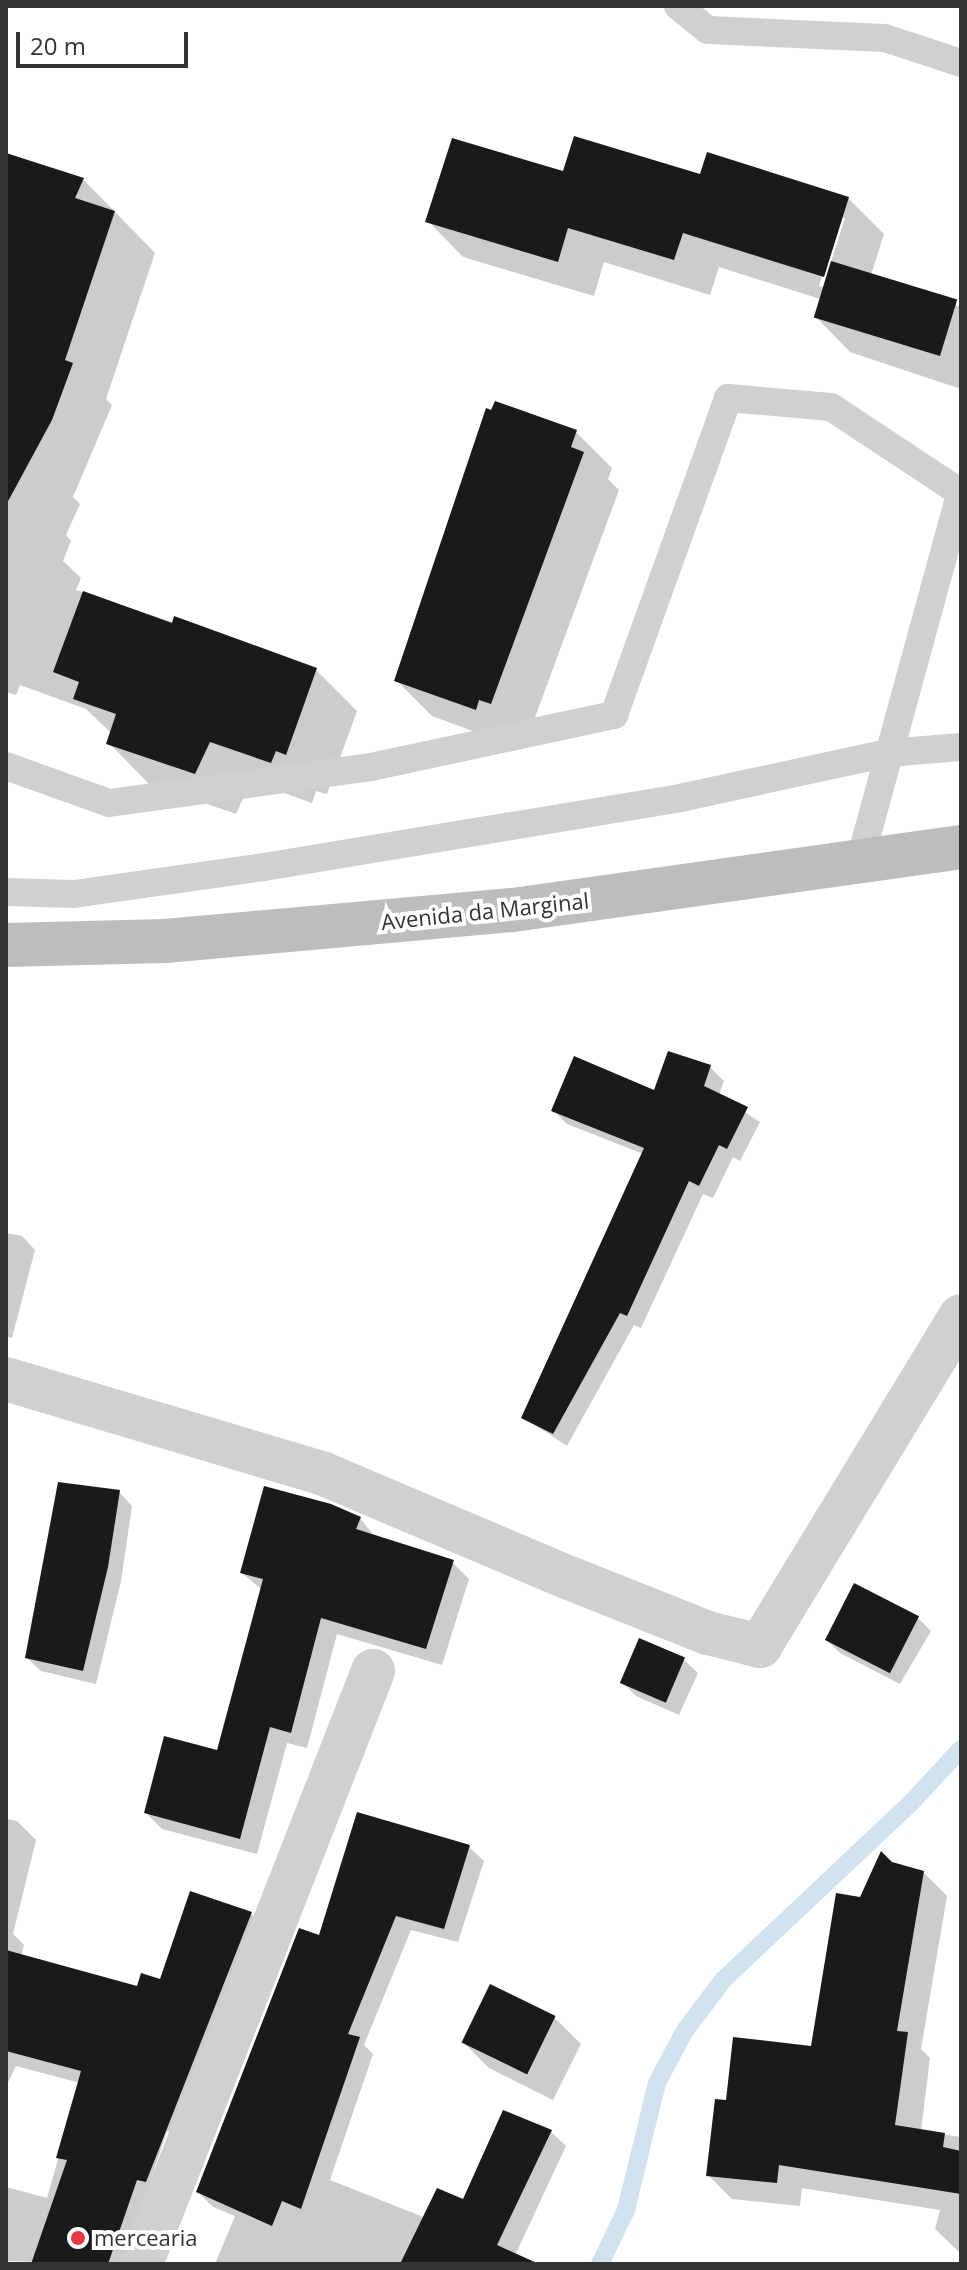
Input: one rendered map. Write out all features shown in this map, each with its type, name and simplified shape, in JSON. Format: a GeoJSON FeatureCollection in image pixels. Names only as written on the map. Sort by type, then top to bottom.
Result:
{"type":"FeatureCollection","features":[{"type":"Feature","properties":{"kind":"main road","name":"Avenida da Marginal"},"geometry":{"type":"LineString","coordinates":[[6,945],[165,941],[513,910],[859,864],[961,847]]}},
{"type":"Feature","properties":{"kind":"street"},"geometry":{"type":"LineString","coordinates":[[6,1379],[324,1474],[611,1595],[708,1633],[760,1646],[961,1316]]}},
{"type":"Feature","properties":{"kind":"street"},"geometry":{"type":"LineString","coordinates":[[141,2264],[373,1671]]}},
{"type":"Feature","properties":{"kind":"lane"},"geometry":{"type":"LineString","coordinates":[[678,6],[708,30],[885,38],[961,63]]}},
{"type":"Feature","properties":{"kind":"lane"},"geometry":{"type":"LineString","coordinates":[[6,766],[109,803],[371,767],[614,715],[728,398],[831,407],[961,492],[859,864]]}},
{"type":"Feature","properties":{"kind":"lane"},"geometry":{"type":"LineString","coordinates":[[6,892],[74,894],[264,867],[680,798],[888,753],[961,747]]}},
{"type":"Feature","properties":{"kind":"building"},"geometry":{"type":"Polygon","coordinates":[[[574,136],[700,174],[707,152],[849,197],[824,277],[683,233],[674,260],[568,228],[558,262],[425,222],[452,138],[563,171],[574,136]]]}},
{"type":"Feature","properties":{"kind":"building"},"geometry":{"type":"Polygon","coordinates":[[[6,153],[84,178],[75,198],[115,211],[65,360],[73,363],[52,420],[6,505],[6,153]]]}},
{"type":"Feature","properties":{"kind":"building"},"geometry":{"type":"Polygon","coordinates":[[[831,261],[957,300],[940,356],[814,317],[831,261]]]}},
{"type":"Feature","properties":{"kind":"building"},"geometry":{"type":"Polygon","coordinates":[[[495,401],[577,430],[571,447],[584,452],[491,704],[479,700],[476,710],[394,681],[486,408],[491,410],[495,401]]]}},
{"type":"Feature","properties":{"kind":"building"},"geometry":{"type":"Polygon","coordinates":[[[83,591],[172,623],[174,616],[317,668],[286,755],[276,751],[271,763],[210,742],[195,774],[106,744],[116,714],[73,699],[79,682],[53,672],[83,591]]]}},
{"type":"Feature","properties":{"kind":"building"},"geometry":{"type":"Polygon","coordinates":[[[668,1051],[711,1065],[704,1086],[748,1107],[727,1149],[719,1145],[699,1186],[689,1181],[627,1316],[620,1313],[553,1434],[521,1418],[644,1148],[551,1111],[574,1056],[654,1090],[668,1051]]]}},
{"type":"Feature","properties":{"kind":"building"},"geometry":{"type":"Polygon","coordinates":[[[58,1482],[120,1490],[108,1567],[83,1671],[25,1658],[58,1482]]]}},
{"type":"Feature","properties":{"kind":"building"},"geometry":{"type":"Polygon","coordinates":[[[264,1486],[331,1504],[361,1517],[356,1529],[454,1560],[426,1649],[321,1618],[291,1733],[270,1727],[240,1839],[144,1813],[164,1736],[217,1750],[263,1579],[240,1573],[264,1486]]]}},
{"type":"Feature","properties":{"kind":"building"},"geometry":{"type":"Polygon","coordinates":[[[854,1583],[919,1616],[890,1673],[825,1640],[854,1583]]]}},
{"type":"Feature","properties":{"kind":"building"},"geometry":{"type":"Polygon","coordinates":[[[639,1638],[685,1658],[666,1703],[620,1683],[639,1638]]]}},
{"type":"Feature","properties":{"kind":"building"},"geometry":{"type":"Polygon","coordinates":[[[357,1812],[470,1845],[444,1929],[396,1916],[348,2034],[360,2037],[301,2209],[282,2201],[272,2226],[196,2192],[299,1928],[319,1935],[357,1812]]]}},
{"type":"Feature","properties":{"kind":"building"},"geometry":{"type":"Polygon","coordinates":[[[881,1851],[892,1862],[924,1871],[897,2031],[908,2032],[895,2125],[945,2133],[943,2147],[961,2151],[961,2194],[779,2165],[777,2183],[706,2176],[715,2099],[726,2100],[733,2037],[811,2046],[836,1893],[860,1897],[881,1851]]]}},
{"type":"Feature","properties":{"kind":"building"},"geometry":{"type":"Polygon","coordinates":[[[190,1891],[252,1912],[146,2182],[137,2180],[108,2264],[31,2264],[67,2160],[56,2158],[81,2071],[6,2051],[6,1950],[137,1986],[141,1973],[160,1979],[190,1891]]]}},
{"type":"Feature","properties":{"kind":"building"},"geometry":{"type":"Polygon","coordinates":[[[490,1984],[556,2016],[527,2074],[462,2042],[490,1984]]]}},
{"type":"Feature","properties":{"kind":"building"},"geometry":{"type":"Polygon","coordinates":[[[503,2110],[552,2130],[497,2245],[539,2264],[400,2264],[437,2188],[463,2199],[503,2110]]]}},
{"type":"Feature","properties":{"kind":"waterway"},"geometry":{"type":"LineString","coordinates":[[600,2264],[626,2210],[657,2083],[684,2032],[723,1980],[910,1804],[961,1749]]}},
{"type":"Feature","properties":{"kind":"place","name":"mercearia"},"geometry":{"type":"Point","coordinates":[78,2238]}}]}
